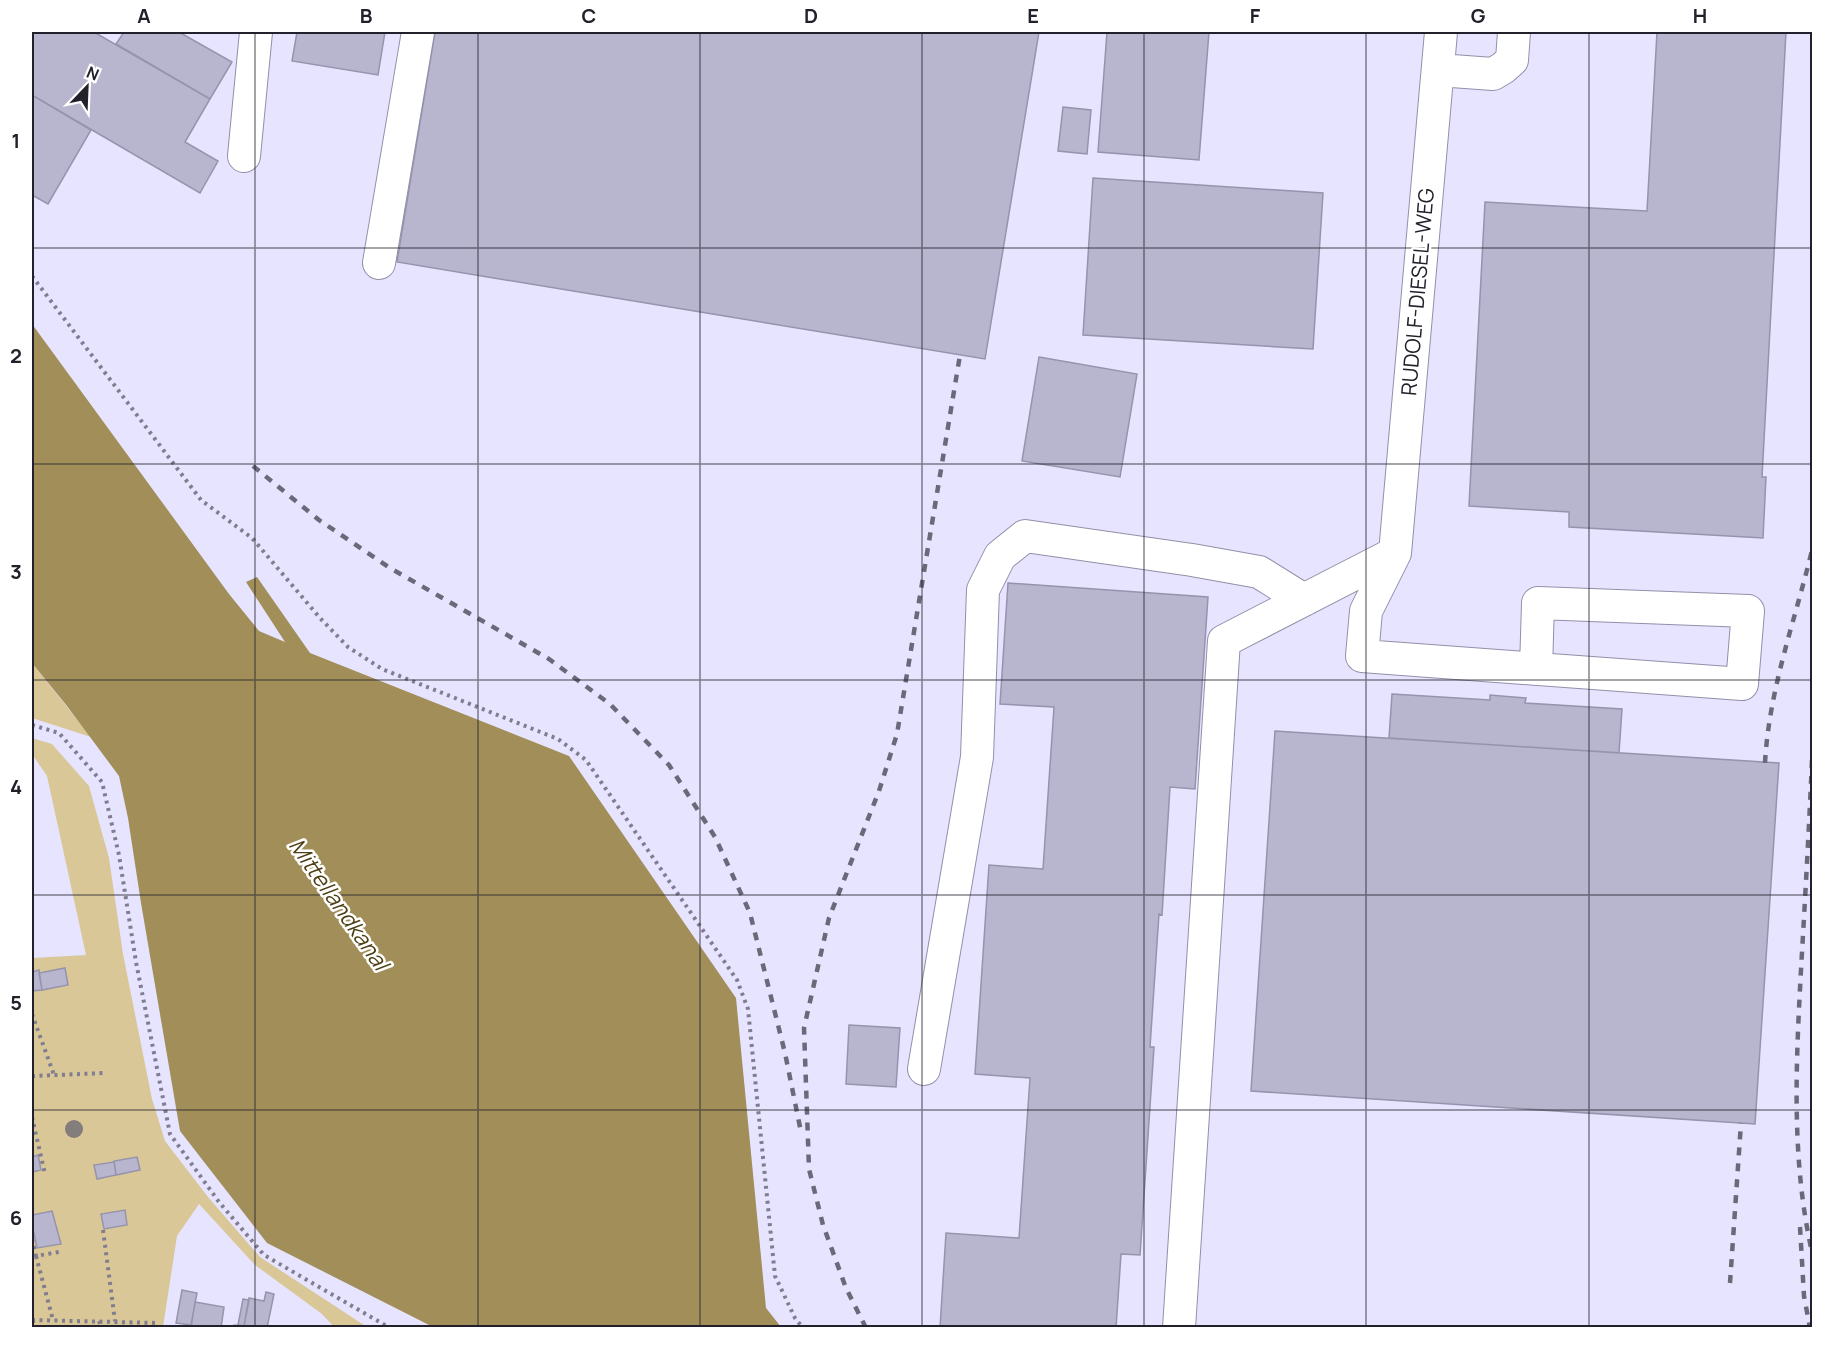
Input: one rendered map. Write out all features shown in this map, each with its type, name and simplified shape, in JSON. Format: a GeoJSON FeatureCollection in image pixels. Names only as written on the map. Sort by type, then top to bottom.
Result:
{"type":"FeatureCollection","features":[{"type":"Feature","properties":{"kind":"street"},"geometry":{"type":"LineString","coordinates":[[244,156],[256,32]]}},
{"type":"Feature","properties":{"kind":"street"},"geometry":{"type":"LineString","coordinates":[[380,262],[418,32]]}},
{"type":"Feature","properties":{"kind":"street","name":"RUDOLF-DIESEL-WEG"},"geometry":{"type":"LineString","coordinates":[[1395,553],[1441,32]]}},
{"type":"Feature","properties":{"kind":"street"},"geometry":{"type":"LineString","coordinates":[[1438,70],[1493,74],[1512,60],[1514,32]]}},
{"type":"Feature","properties":{"kind":"street"},"geometry":{"type":"LineString","coordinates":[[924,1069],[977,757],[983,590],[1000,556],[1025,536],[1192,560],[1259,572],[1304,600]]}},
{"type":"Feature","properties":{"kind":"street"},"geometry":{"type":"LineString","coordinates":[[1179,1328],[1224,641],[1395,553]]}},
{"type":"Feature","properties":{"kind":"street"},"geometry":{"type":"LineString","coordinates":[[1395,553],[1366,611],[1362,656],[1536,669],[1742,684],[1748,611],[1539,603],[1536,669]]}},
{"type":"Feature","properties":{"kind":"path"},"geometry":{"type":"LineString","coordinates":[[32,276],[201,500],[252,538],[320,618],[348,647],[382,669],[558,739],[586,760],[737,980],[748,1009],[775,1276],[795,1318],[803,1328]]}},
{"type":"Feature","properties":{"kind":"path"},"geometry":{"type":"LineString","coordinates":[[32,725],[59,733],[102,782],[119,855],[136,962],[170,1134],[219,1202],[264,1254],[390,1328]]}},
{"type":"Feature","properties":{"kind":"path"},"geometry":{"type":"LineString","coordinates":[[32,1014],[54,1075]]}},
{"type":"Feature","properties":{"kind":"path"},"geometry":{"type":"LineString","coordinates":[[32,1076],[105,1073]]}},
{"type":"Feature","properties":{"kind":"path"},"geometry":{"type":"LineString","coordinates":[[32,1117],[45,1174]]}},
{"type":"Feature","properties":{"kind":"path"},"geometry":{"type":"LineString","coordinates":[[103,1230],[115,1321]]}},
{"type":"Feature","properties":{"kind":"path"},"geometry":{"type":"LineString","coordinates":[[32,1239],[53,1320]]}},
{"type":"Feature","properties":{"kind":"path"},"geometry":{"type":"LineString","coordinates":[[36,1256],[60,1252]]}},
{"type":"Feature","properties":{"kind":"path"},"geometry":{"type":"LineString","coordinates":[[34,1328],[32,1320],[158,1323]]}},
{"type":"Feature","properties":{"kind":"path"},"geometry":{"type":"LineString","coordinates":[[99,1321],[102,1328]]}},
{"type":"Feature","properties":{"kind":"shaded area"},"geometry":{"type":"Polygon","coordinates":[[[32,663],[91,737],[32,718],[32,663]]]}},
{"type":"Feature","properties":{"kind":"shaded area"},"geometry":{"type":"Polygon","coordinates":[[[32,738],[52,744],[89,786],[109,858],[123,954],[152,1099],[165,1141],[208,1197],[260,1257],[367,1327],[334,1327],[322,1314],[255,1265],[199,1204],[177,1236],[163,1327],[32,1327],[32,958],[86,955],[47,776],[32,754],[32,738]]]}},
{"type":"Feature","properties":{"kind":"water","name":"Mittellandkanal"},"geometry":{"type":"Polygon","coordinates":[[[32,324],[229,594],[259,631],[285,642],[246,582],[257,577],[310,653],[569,756],[736,998],[766,1308],[781,1327],[433,1327],[267,1243],[180,1131],[119,776],[32,663],[32,324]]]}},
{"type":"Feature","properties":{"kind":"building"},"geometry":{"type":"Polygon","coordinates":[[[32,32],[94,32],[210,99],[185,142],[218,161],[200,193],[32,95],[32,32]]]}},
{"type":"Feature","properties":{"kind":"building"},"geometry":{"type":"Polygon","coordinates":[[[124,32],[179,32],[232,62],[210,99],[116,44],[124,32]]]}},
{"type":"Feature","properties":{"kind":"building"},"geometry":{"type":"Polygon","coordinates":[[[297,32],[385,32],[378,75],[292,61],[297,32]]]}},
{"type":"Feature","properties":{"kind":"building"},"geometry":{"type":"Polygon","coordinates":[[[435,32],[1039,32],[985,359],[397,262],[435,32]]]}},
{"type":"Feature","properties":{"kind":"building"},"geometry":{"type":"Polygon","coordinates":[[[1107,32],[1209,32],[1199,160],[1098,152],[1107,32]]]}},
{"type":"Feature","properties":{"kind":"building"},"geometry":{"type":"Polygon","coordinates":[[[1657,32],[1786,32],[1762,477],[1766,477],[1763,538],[1569,527],[1569,512],[1469,506],[1485,202],[1647,211],[1657,32]]]}},
{"type":"Feature","properties":{"kind":"building"},"geometry":{"type":"Polygon","coordinates":[[[32,95],[91,130],[48,204],[32,195],[32,95]]]}},
{"type":"Feature","properties":{"kind":"building"},"geometry":{"type":"Polygon","coordinates":[[[1063,107],[1091,110],[1087,154],[1058,151],[1063,107]]]}},
{"type":"Feature","properties":{"kind":"building"},"geometry":{"type":"Polygon","coordinates":[[[1093,178],[1323,193],[1313,349],[1083,335],[1093,178]]]}},
{"type":"Feature","properties":{"kind":"building"},"geometry":{"type":"Polygon","coordinates":[[[1039,357],[1137,374],[1120,477],[1022,461],[1039,357]]]}},
{"type":"Feature","properties":{"kind":"building"},"geometry":{"type":"Polygon","coordinates":[[[1008,583],[1208,597],[1195,789],[1170,787],[1162,915],[1159,914],[1150,1047],[1154,1047],[1140,1255],[1121,1254],[1116,1328],[940,1328],[946,1233],[1019,1238],[1030,1078],[975,1074],[989,865],[1043,869],[1054,707],[1000,704],[1008,583]]]}},
{"type":"Feature","properties":{"kind":"building"},"geometry":{"type":"Polygon","coordinates":[[[1392,694],[1490,700],[1490,695],[1526,698],[1525,703],[1622,709],[1619,753],[1389,738],[1392,694]]]}},
{"type":"Feature","properties":{"kind":"building"},"geometry":{"type":"Polygon","coordinates":[[[1275,731],[1779,763],[1755,1124],[1251,1091],[1275,731]]]}},
{"type":"Feature","properties":{"kind":"building"},"geometry":{"type":"Polygon","coordinates":[[[65,968],[68,985],[42,990],[39,973],[65,968]]]}},
{"type":"Feature","properties":{"kind":"building"},"geometry":{"type":"Polygon","coordinates":[[[39,970],[42,990],[32,991],[32,972],[39,970]]]}},
{"type":"Feature","properties":{"kind":"building"},"geometry":{"type":"Polygon","coordinates":[[[849,1025],[900,1028],[896,1087],[846,1084],[849,1025]]]}},
{"type":"Feature","properties":{"kind":"building"},"geometry":{"type":"Polygon","coordinates":[[[38,1155],[41,1170],[32,1172],[32,1157],[38,1155]]]}},
{"type":"Feature","properties":{"kind":"building"},"geometry":{"type":"Polygon","coordinates":[[[137,1157],[140,1170],[116,1175],[114,1161],[137,1157]]]}},
{"type":"Feature","properties":{"kind":"building"},"geometry":{"type":"Polygon","coordinates":[[[114,1162],[116,1175],[97,1179],[94,1165],[114,1162]]]}},
{"type":"Feature","properties":{"kind":"building"},"geometry":{"type":"Polygon","coordinates":[[[125,1210],[127,1225],[104,1229],[101,1214],[125,1210]]]}},
{"type":"Feature","properties":{"kind":"building"},"geometry":{"type":"Polygon","coordinates":[[[52,1211],[61,1244],[37,1248],[32,1215],[52,1211]]]}},
{"type":"Feature","properties":{"kind":"building"},"geometry":{"type":"Polygon","coordinates":[[[182,1290],[197,1293],[191,1325],[176,1323],[182,1290]]]}},
{"type":"Feature","properties":{"kind":"building"},"geometry":{"type":"Polygon","coordinates":[[[266,1292],[274,1294],[267,1328],[233,1328],[234,1325],[244,1326],[249,1298],[264,1301],[266,1292]]]}},
{"type":"Feature","properties":{"kind":"building"},"geometry":{"type":"Polygon","coordinates":[[[243,1299],[249,1300],[244,1326],[238,1325],[243,1299]]]}},
{"type":"Feature","properties":{"kind":"building"},"geometry":{"type":"Polygon","coordinates":[[[195,1302],[224,1307],[221,1328],[191,1328],[195,1302]]]}},
{"type":"Feature","properties":{"kind":"railway"},"geometry":{"type":"LineString","coordinates":[[866,1328],[846,1288],[823,1225],[809,1169],[804,1028],[829,918],[879,791],[897,734],[960,355]]}},
{"type":"Feature","properties":{"kind":"railway"},"geometry":{"type":"LineString","coordinates":[[253,466],[319,520],[390,568],[549,659],[610,704],[669,765],[715,837],[750,913],[785,1053],[801,1132]]}},
{"type":"Feature","properties":{"kind":"railway"},"geometry":{"type":"LineString","coordinates":[[1765,763],[1767,736],[1777,682],[1812,550]]}},
{"type":"Feature","properties":{"kind":"railway"},"geometry":{"type":"LineString","coordinates":[[1812,760],[1797,1076],[1798,1147],[1805,1217],[1812,1252]]}},
{"type":"Feature","properties":{"kind":"railway"},"geometry":{"type":"LineString","coordinates":[[1730,1283],[1741,1123]]}},
{"type":"Feature","properties":{"kind":"railway"},"geometry":{"type":"LineString","coordinates":[[1800,1227],[1804,1296],[1810,1328]]}}]}
